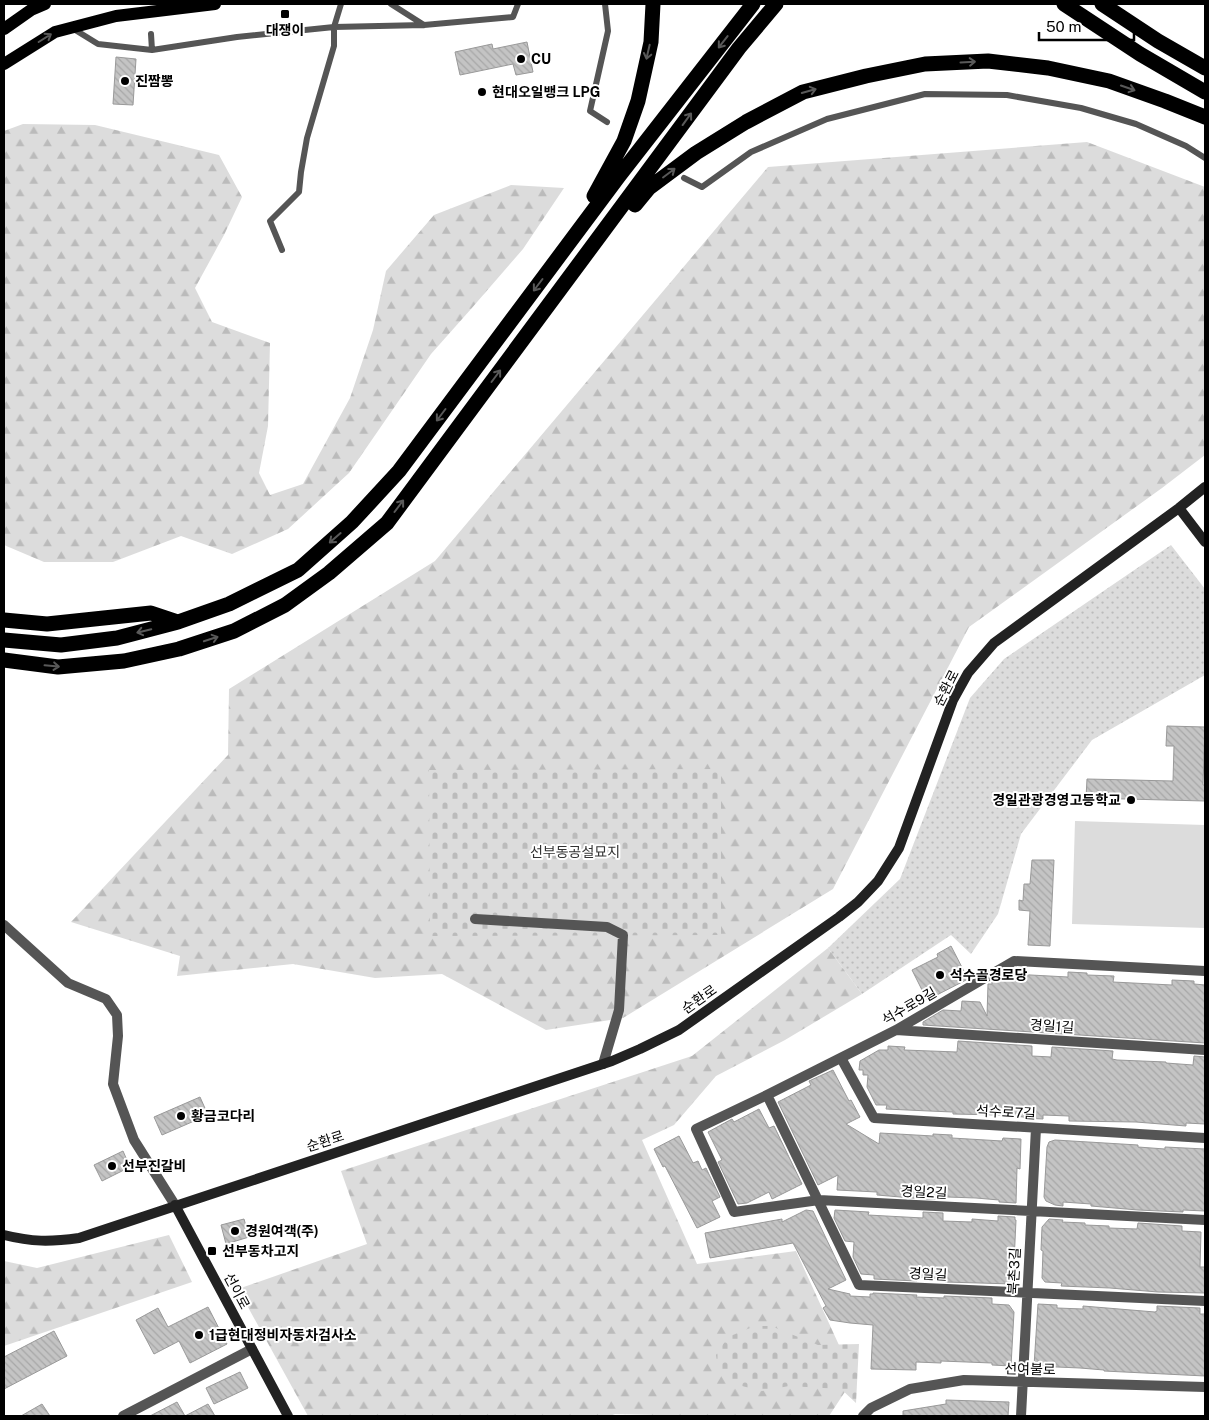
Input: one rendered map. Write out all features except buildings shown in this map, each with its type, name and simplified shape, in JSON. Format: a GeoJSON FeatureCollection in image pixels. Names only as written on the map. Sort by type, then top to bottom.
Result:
{"type":"FeatureCollection","features":[{"type":"Feature","properties":{"kind":"highway"},"geometry":{"type":"LineString","coordinates":[[567,246],[624,141],[638,101],[651,42],[653,4]]}},
{"type":"Feature","properties":{"kind":"highway"},"geometry":{"type":"LineString","coordinates":[[4,640],[61,645],[117,638],[178,622],[229,604],[298,570],[352,522],[398,471],[619,176],[753,4]]}},
{"type":"Feature","properties":{"kind":"highway"},"geometry":{"type":"LineString","coordinates":[[4,660],[58,666],[124,661],[179,649],[234,631],[285,605],[329,573],[387,523],[740,48],[776,4]]}},
{"type":"Feature","properties":{"kind":"highway"},"geometry":{"type":"LineString","coordinates":[[1064,4],[1140,54],[1205,92]]}},
{"type":"Feature","properties":{"kind":"highway"},"geometry":{"type":"LineString","coordinates":[[1102,4],[1158,41],[1205,68]]}},
{"type":"Feature","properties":{"kind":"highway"},"geometry":{"type":"LineString","coordinates":[[564,285],[649,188],[696,153],[746,122],[802,92],[925,64],[988,61],[1048,68],[1109,82],[1205,117]]}},
{"type":"Feature","properties":{"kind":"highway"},"geometry":{"type":"LineString","coordinates":[[4,620],[47,624],[151,613],[178,622]]}},
{"type":"Feature","properties":{"kind":"main road"},"geometry":{"type":"LineString","coordinates":[[4,29],[31,10],[46,4]]}},
{"type":"Feature","properties":{"kind":"main road"},"geometry":{"type":"LineString","coordinates":[[4,64],[55,32],[116,16],[215,4]]}},
{"type":"Feature","properties":{"kind":"main road","name":"순환로"},"geometry":{"type":"LineString","coordinates":[[4,1235],[35,1241],[79,1238],[603,1064],[679,1030],[858,902],[878,881],[899,848],[953,700],[968,674],[994,642],[1179,508],[1205,487]]}},
{"type":"Feature","properties":{"kind":"main road"},"geometry":{"type":"LineString","coordinates":[[1179,508],[1205,542]]}},
{"type":"Feature","properties":{"kind":"main road","name":"선이로"},"geometry":{"type":"LineString","coordinates":[[175,1205],[288,1416]]}},
{"type":"Feature","properties":{"kind":"street"},"geometry":{"type":"LineString","coordinates":[[475,919],[607,927],[624,935],[619,1010],[603,1064]]}},
{"type":"Feature","properties":{"kind":"street"},"geometry":{"type":"LineString","coordinates":[[4,925],[68,983],[106,999],[117,1015],[118,1036],[114,1084],[134,1140],[175,1205]]}},
{"type":"Feature","properties":{"kind":"street","name":"석수로9길"},"geometry":{"type":"LineString","coordinates":[[696,1129],[896,1030],[1014,961],[1205,971]]}},
{"type":"Feature","properties":{"kind":"street","name":"경일1길"},"geometry":{"type":"LineString","coordinates":[[896,1030],[1205,1050]]}},
{"type":"Feature","properties":{"kind":"street","name":"석수로7길"},"geometry":{"type":"LineString","coordinates":[[841,1058],[874,1118],[1205,1138]]}},
{"type":"Feature","properties":{"kind":"street","name":"경일길"},"geometry":{"type":"LineString","coordinates":[[767,1095],[859,1284],[1027,1294],[1205,1301]]}},
{"type":"Feature","properties":{"kind":"street","name":"북촌3길"},"geometry":{"type":"LineString","coordinates":[[1020,1416],[1036,1128]]}},
{"type":"Feature","properties":{"kind":"street","name":"경일2길"},"geometry":{"type":"LineString","coordinates":[[696,1129],[734,1212],[819,1200],[1205,1220]]}},
{"type":"Feature","properties":{"kind":"street"},"geometry":{"type":"LineString","coordinates":[[123,1416],[252,1348]]}},
{"type":"Feature","properties":{"kind":"street","name":"선여불로"},"geometry":{"type":"LineString","coordinates":[[863,1416],[872,1408],[910,1389],[964,1380],[1205,1387]]}},
{"type":"Feature","properties":{"kind":"lane"},"geometry":{"type":"LineString","coordinates":[[282,250],[270,221],[298,192],[307,138],[334,46],[334,27],[341,4]]}},
{"type":"Feature","properties":{"kind":"lane"},"geometry":{"type":"LineString","coordinates":[[392,4],[424,25]]}},
{"type":"Feature","properties":{"kind":"lane"},"geometry":{"type":"LineString","coordinates":[[71,28],[98,44],[152,50],[237,37],[334,27],[424,25],[513,18],[518,4]]}},
{"type":"Feature","properties":{"kind":"lane"},"geometry":{"type":"LineString","coordinates":[[606,4],[608,31],[590,111],[608,122]]}},
{"type":"Feature","properties":{"kind":"lane"},"geometry":{"type":"LineString","coordinates":[[151,34],[152,50]]}},
{"type":"Feature","properties":{"kind":"lane"},"geometry":{"type":"LineString","coordinates":[[684,178],[702,187],[751,152],[827,119],[925,94],[1007,95],[1081,108],[1136,124],[1186,146],[1205,158]]}},
{"type":"Feature","properties":{"kind":"green space"},"geometry":{"type":"Polygon","coordinates":[[[23,124],[95,125],[219,155],[242,197],[195,288],[212,322],[270,343],[268,426],[259,473],[270,495],[303,484],[350,398],[373,330],[386,271],[434,215],[511,185],[564,188],[523,249],[431,354],[349,473],[288,529],[232,554],[181,536],[113,562],[44,562],[4,545],[4,131],[23,124]]]}},
{"type":"Feature","properties":{"kind":"green space"},"geometry":{"type":"Polygon","coordinates":[[[1087,142],[1205,187],[1205,455],[969,627],[833,889],[623,1018],[546,1030],[442,974],[375,978],[293,964],[177,976],[180,956],[71,922],[228,755],[229,689],[435,561],[768,167],[1087,142]]]}},
{"type":"Feature","properties":{"kind":"green space"},"geometry":{"type":"Polygon","coordinates":[[[1171,545],[1205,589],[1205,675],[1092,740],[1021,834],[998,914],[971,954],[951,935],[862,994],[828,948],[900,879],[970,698],[1004,659],[1171,545]]]}},
{"type":"Feature","properties":{"kind":"green space","name":"선부동공설묘지"},"geometry":{"type":"Polygon","coordinates":[[[721,769],[721,935],[430,936],[429,770],[721,769]]]}},
{"type":"Feature","properties":{"kind":"green space"},"geometry":{"type":"Polygon","coordinates":[[[1075,821],[1205,825],[1205,928],[1072,924],[1075,821]]]}},
{"type":"Feature","properties":{"kind":"green space"},"geometry":{"type":"Polygon","coordinates":[[[828,948],[862,994],[785,1040],[716,1076],[674,1125],[642,1140],[697,1264],[796,1251],[854,1378],[829,1416],[615,1414],[610,1416],[308,1416],[238,1289],[367,1244],[341,1171],[692,1056],[828,948]]]}},
{"type":"Feature","properties":{"kind":"green space"},"geometry":{"type":"Polygon","coordinates":[[[169,1235],[192,1282],[4,1346],[4,1261],[37,1268],[169,1235]]]}},
{"type":"Feature","properties":{"kind":"green space"},"geometry":{"type":"Polygon","coordinates":[[[755,1326],[771,1326],[818,1345],[859,1344],[856,1403],[841,1389],[789,1386],[762,1391],[738,1385],[718,1369],[716,1355],[728,1337],[755,1326]]]}},
{"type":"Feature","properties":{"kind":"place","name":"대쟁이"},"geometry":{"type":"Point","coordinates":[285,14]}},
{"type":"Feature","properties":{"kind":"place","name":"CU"},"geometry":{"type":"Point","coordinates":[521,59]}},
{"type":"Feature","properties":{"kind":"place","name":"진짬뽕"},"geometry":{"type":"Point","coordinates":[125,81]}},
{"type":"Feature","properties":{"kind":"place","name":"현대오일뱅크 LPG"},"geometry":{"type":"Point","coordinates":[482,92]}},
{"type":"Feature","properties":{"kind":"place","name":"경일관광경영고등학교"},"geometry":{"type":"Point","coordinates":[1131,800]}},
{"type":"Feature","properties":{"kind":"place","name":"석수골경로당"},"geometry":{"type":"Point","coordinates":[940,975]}},
{"type":"Feature","properties":{"kind":"place","name":"황금코다리"},"geometry":{"type":"Point","coordinates":[181,1116]}},
{"type":"Feature","properties":{"kind":"place","name":"선부진갈비"},"geometry":{"type":"Point","coordinates":[112,1166]}},
{"type":"Feature","properties":{"kind":"place","name":"경원여객(주)"},"geometry":{"type":"Point","coordinates":[235,1231]}},
{"type":"Feature","properties":{"kind":"place","name":"선부동차고지"},"geometry":{"type":"Point","coordinates":[212,1251]}},
{"type":"Feature","properties":{"kind":"place","name":"1급현대정비자동차검사소"},"geometry":{"type":"Point","coordinates":[199,1335]}}]}
